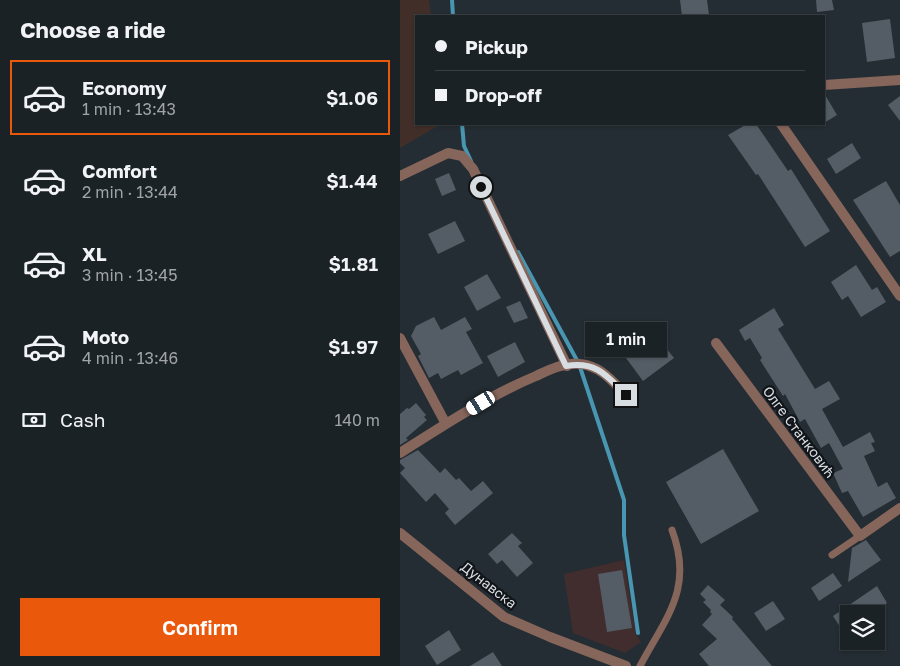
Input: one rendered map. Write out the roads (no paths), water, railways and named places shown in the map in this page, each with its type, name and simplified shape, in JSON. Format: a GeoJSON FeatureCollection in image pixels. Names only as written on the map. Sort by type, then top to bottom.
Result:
{"type":"FeatureCollection","features":[{"type":"Feature","properties":{"kind":"street"},"geometry":{"type":"LineString","coordinates":[[825,86],[900,80]]}},
{"type":"Feature","properties":{"kind":"street"},"geometry":{"type":"LineString","coordinates":[[782,125],[900,296]]}},
{"type":"Feature","properties":{"kind":"street"},"geometry":{"type":"LineString","coordinates":[[400,176],[448,153],[462,156],[473,169],[566,366]]}},
{"type":"Feature","properties":{"kind":"street"},"geometry":{"type":"LineString","coordinates":[[400,338],[446,424]]}},
{"type":"Feature","properties":{"kind":"street","name":"Олге Станковић"},"geometry":{"type":"LineString","coordinates":[[716,344],[860,536]]}},
{"type":"Feature","properties":{"kind":"street"},"geometry":{"type":"LineString","coordinates":[[400,453],[481,403],[557,367],[579,364],[601,370],[626,395]]}},
{"type":"Feature","properties":{"kind":"street"},"geometry":{"type":"LineString","coordinates":[[860,536],[900,508]]}},
{"type":"Feature","properties":{"kind":"street","name":"Дунавска"},"geometry":{"type":"LineString","coordinates":[[400,533],[504,617],[626,666]]}},
{"type":"Feature","properties":{"kind":"lane"},"geometry":{"type":"LineString","coordinates":[[640,666],[674,604],[678,591],[681,564],[678,545],[672,530]]}},
{"type":"Feature","properties":{"kind":"lane"},"geometry":{"type":"LineString","coordinates":[[832,555],[860,536]]}},
{"type":"Feature","properties":{"kind":"waterway"},"geometry":{"type":"LineString","coordinates":[[452,0],[453,15]]}},
{"type":"Feature","properties":{"kind":"waterway"},"geometry":{"type":"LineString","coordinates":[[462,125],[464,146],[471,161]]}},
{"type":"Feature","properties":{"kind":"waterway"},"geometry":{"type":"LineString","coordinates":[[518,252],[579,364],[624,500],[624,535],[638,633]]}}]}
